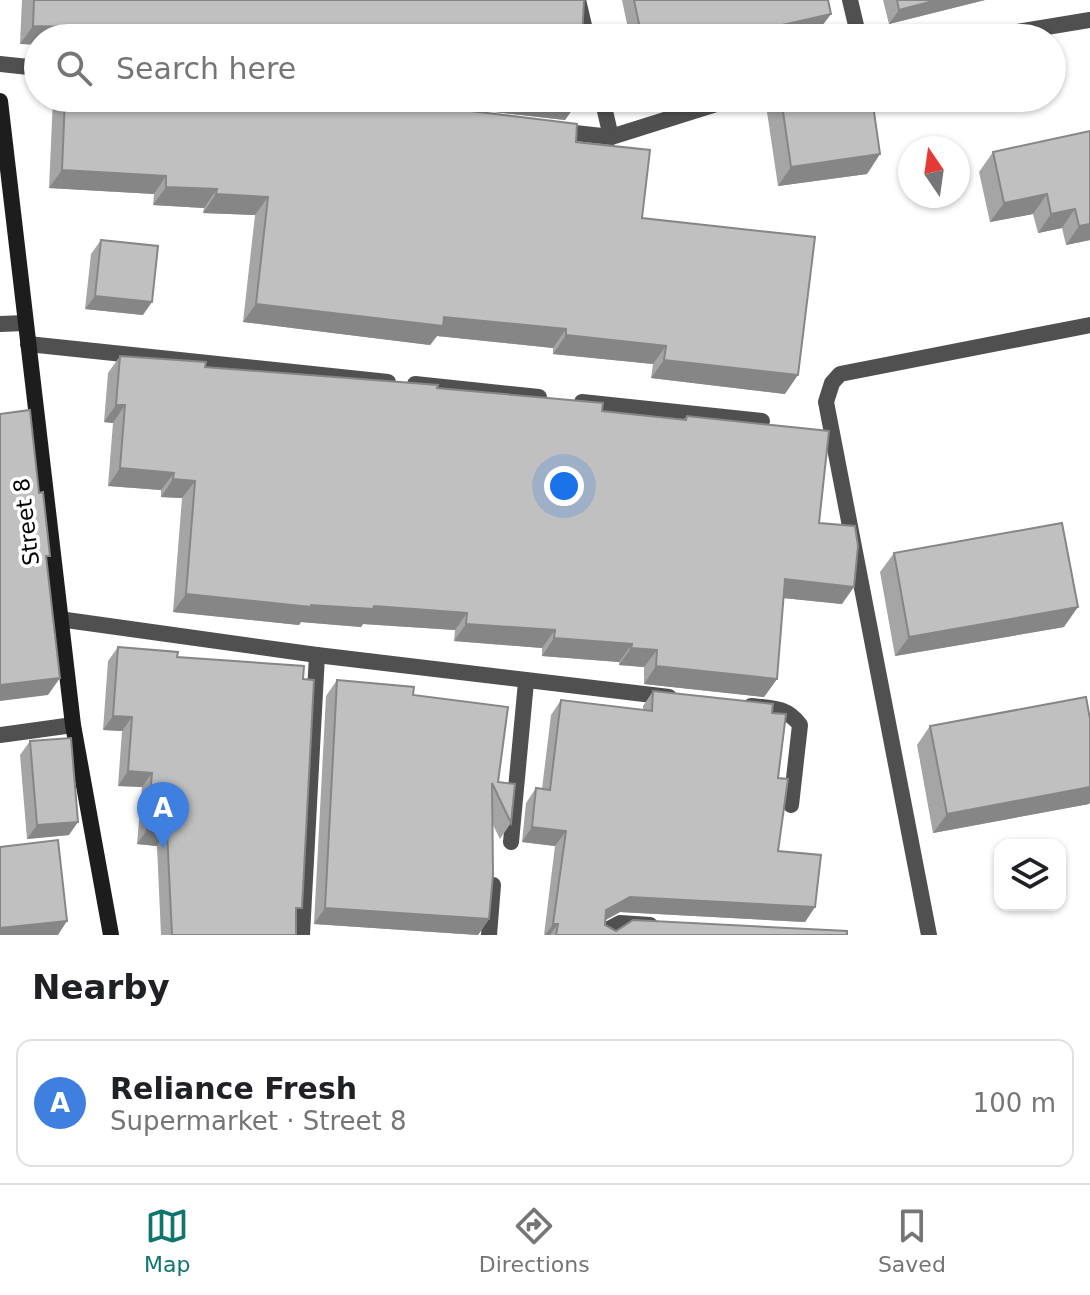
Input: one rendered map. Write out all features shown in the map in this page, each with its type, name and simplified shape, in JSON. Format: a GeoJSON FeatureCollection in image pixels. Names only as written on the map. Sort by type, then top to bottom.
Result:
{"type":"FeatureCollection","features":[{"type":"Feature","properties":{"kind":"street"},"geometry":{"type":"LineString","coordinates":[[578,0],[584,24]]}},
{"type":"Feature","properties":{"kind":"street"},"geometry":{"type":"LineString","coordinates":[[850,0],[856,24]]}},
{"type":"Feature","properties":{"kind":"street"},"geometry":{"type":"LineString","coordinates":[[1066,24],[1090,20]]}},
{"type":"Feature","properties":{"kind":"street"},"geometry":{"type":"LineString","coordinates":[[0,64],[24,67]]}},
{"type":"Feature","properties":{"kind":"street","name":"Street 8"},"geometry":{"type":"LineString","coordinates":[[0,101],[73,725],[111,935]]}},
{"type":"Feature","properties":{"kind":"street"},"geometry":{"type":"LineString","coordinates":[[401,112],[409,113]]}},
{"type":"Feature","properties":{"kind":"street"},"geometry":{"type":"LineString","coordinates":[[605,112],[611,137]]}},
{"type":"Feature","properties":{"kind":"street"},"geometry":{"type":"LineString","coordinates":[[534,128],[611,137],[690,112]]}},
{"type":"Feature","properties":{"kind":"street"},"geometry":{"type":"LineString","coordinates":[[0,324],[25,323]]}},
{"type":"Feature","properties":{"kind":"street"},"geometry":{"type":"LineString","coordinates":[[929,935],[826,402],[832,383],[840,374],[1090,325]]}},
{"type":"Feature","properties":{"kind":"street"},"geometry":{"type":"LineString","coordinates":[[28,344],[762,421]]}},
{"type":"Feature","properties":{"kind":"street"},"geometry":{"type":"LineString","coordinates":[[59,619],[526,682],[683,699]]}},
{"type":"Feature","properties":{"kind":"street"},"geometry":{"type":"LineString","coordinates":[[302,935],[317,655]]}},
{"type":"Feature","properties":{"kind":"street"},"geometry":{"type":"LineString","coordinates":[[511,842],[526,682]]}},
{"type":"Feature","properties":{"kind":"street"},"geometry":{"type":"LineString","coordinates":[[730,704],[777,709],[792,714],[800,725],[791,805]]}},
{"type":"Feature","properties":{"kind":"street"},"geometry":{"type":"LineString","coordinates":[[0,735],[73,725]]}},
{"type":"Feature","properties":{"kind":"street"},"geometry":{"type":"LineString","coordinates":[[489,935],[493,885]]}},
{"type":"Feature","properties":{"kind":"street"},"geometry":{"type":"LineString","coordinates":[[605,935],[605,931],[620,923],[665,926]]}},
{"type":"Feature","properties":{"kind":"building"},"geometry":{"type":"Polygon","coordinates":[[[34,0],[584,0],[583,24],[33,24],[34,0]]]}},
{"type":"Feature","properties":{"kind":"building"},"geometry":{"type":"Polygon","coordinates":[[[634,0],[828,0],[831,14],[786,24],[639,24],[634,0]]]}},
{"type":"Feature","properties":{"kind":"building"},"geometry":{"type":"Polygon","coordinates":[[[897,0],[937,0],[899,10],[897,0]]]}},
{"type":"Feature","properties":{"kind":"building"},"geometry":{"type":"Polygon","coordinates":[[[64,112],[479,112],[577,124],[576,142],[650,150],[642,218],[815,237],[798,375],[664,360],[666,346],[566,335],[566,329],[444,317],[443,326],[256,304],[268,197],[216,194],[217,189],[166,187],[166,176],[62,170],[64,112]]]}},
{"type":"Feature","properties":{"kind":"building"},"geometry":{"type":"Polygon","coordinates":[[[783,112],[874,112],[880,154],[791,167],[783,112]]]}},
{"type":"Feature","properties":{"kind":"building"},"geometry":{"type":"Polygon","coordinates":[[[1090,131],[1090,224],[1079,226],[1075,209],[1051,214],[1047,194],[1004,203],[993,152],[1090,131]]]}},
{"type":"Feature","properties":{"kind":"building"},"geometry":{"type":"Polygon","coordinates":[[[101,240],[158,246],[152,302],[95,296],[101,240]]]}},
{"type":"Feature","properties":{"kind":"building"},"geometry":{"type":"Polygon","coordinates":[[[120,356],[206,362],[205,367],[438,385],[437,388],[603,403],[602,411],[686,420],[687,416],[829,431],[819,523],[855,526],[858,546],[854,587],[785,579],[777,679],[656,666],[657,650],[631,648],[632,644],[554,638],[555,630],[466,624],[467,613],[374,606],[373,609],[311,607],[186,594],[195,481],[173,479],[174,473],[120,468],[125,405],[116,405],[120,356]]]}},
{"type":"Feature","properties":{"kind":"building"},"geometry":{"type":"Polygon","coordinates":[[[30,410],[39,493],[43,492],[50,556],[46,556],[60,678],[0,685],[0,414],[30,410]]]}},
{"type":"Feature","properties":{"kind":"building"},"geometry":{"type":"Polygon","coordinates":[[[1062,523],[1078,607],[909,637],[894,553],[1062,523]]]}},
{"type":"Feature","properties":{"kind":"building"},"geometry":{"type":"Polygon","coordinates":[[[118,647],[178,652],[177,657],[304,666],[303,679],[314,680],[302,908],[296,908],[296,935],[172,935],[167,831],[147,830],[152,773],[128,771],[132,717],[113,716],[118,647]]]}},
{"type":"Feature","properties":{"kind":"building"},"geometry":{"type":"Polygon","coordinates":[[[337,680],[414,687],[413,695],[508,707],[498,782],[515,784],[511,823],[492,783],[493,875],[489,919],[325,908],[337,680]]]}},
{"type":"Feature","properties":{"kind":"building"},"geometry":{"type":"Polygon","coordinates":[[[653,691],[773,704],[772,713],[786,714],[778,778],[788,779],[778,851],[821,855],[815,907],[630,897],[606,910],[605,925],[616,931],[633,920],[847,931],[847,935],[556,935],[558,924],[553,924],[566,831],[532,827],[536,788],[550,790],[561,700],[652,711],[653,691]]]}},
{"type":"Feature","properties":{"kind":"building"},"geometry":{"type":"Polygon","coordinates":[[[1086,697],[1090,719],[1090,787],[947,814],[930,726],[1086,697]]]}},
{"type":"Feature","properties":{"kind":"building"},"geometry":{"type":"Polygon","coordinates":[[[71,738],[78,822],[37,825],[30,741],[71,738]]]}},
{"type":"Feature","properties":{"kind":"building"},"geometry":{"type":"Polygon","coordinates":[[[58,840],[67,921],[0,928],[0,847],[58,840]]]}},
{"type":"Feature","properties":{"kind":"place","name":"Reliance Fresh"},"geometry":{"type":"Point","coordinates":[163,848]}}]}
